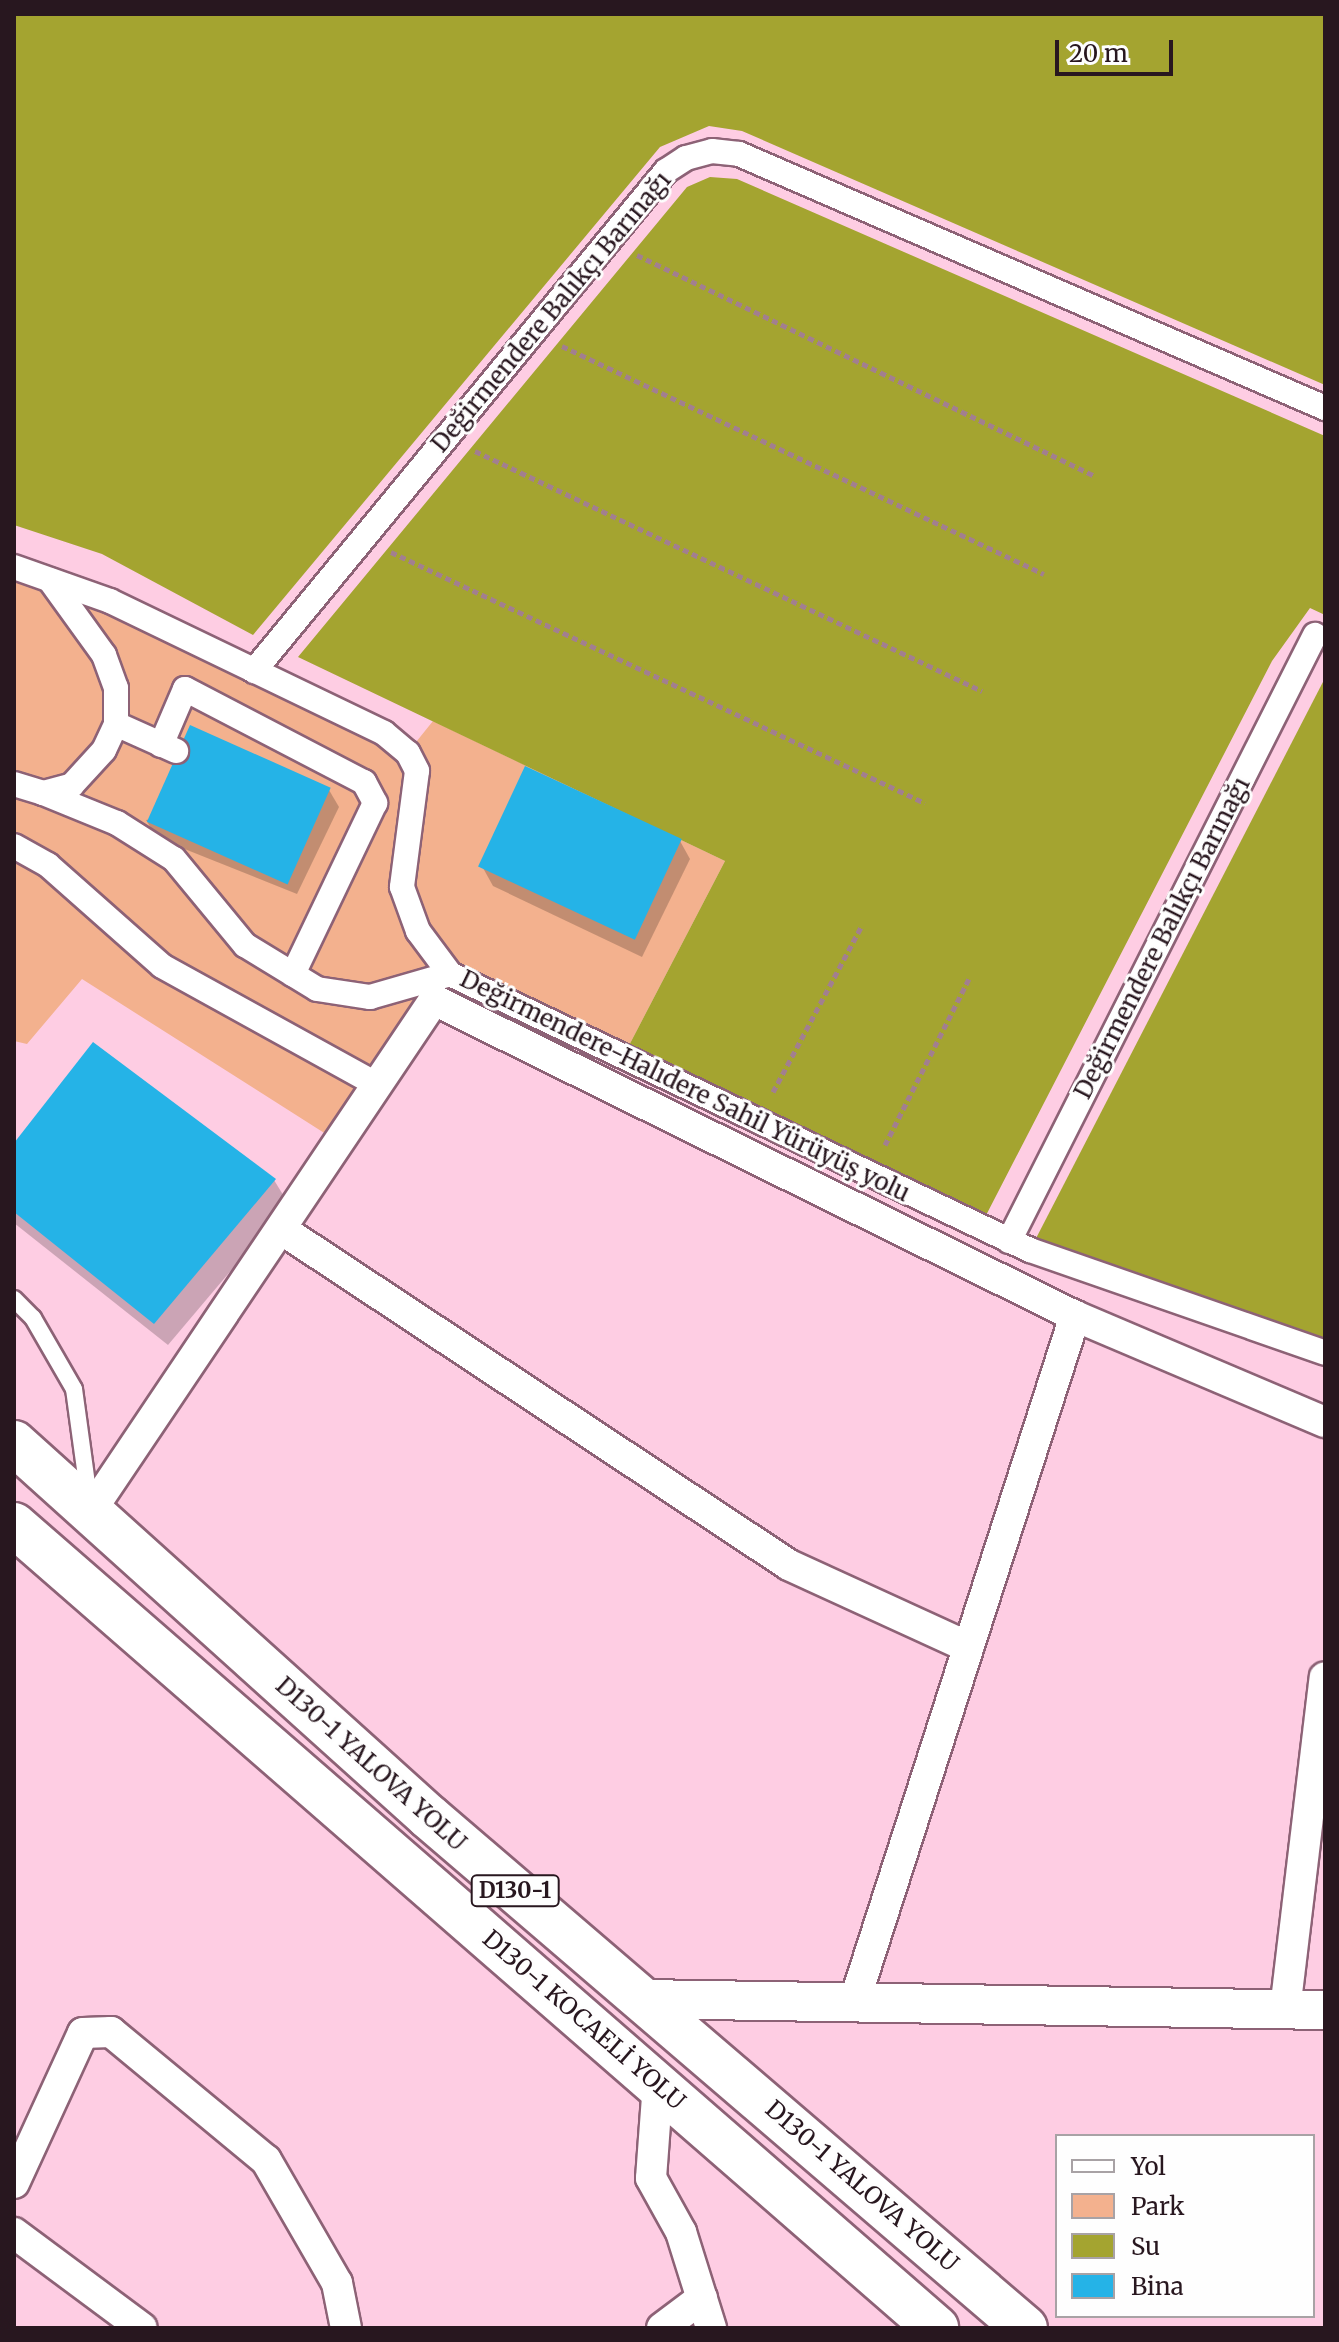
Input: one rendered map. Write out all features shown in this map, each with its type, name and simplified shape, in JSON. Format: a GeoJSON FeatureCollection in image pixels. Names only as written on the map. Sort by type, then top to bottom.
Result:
{"type":"FeatureCollection","features":[{"type":"Feature","properties":{"kind":"highway","name":"D130-1 YALOVA YOLU"},"geometry":{"type":"LineString","coordinates":[[14,1443],[429,1817],[1025,2328]]}},
{"type":"Feature","properties":{"kind":"highway","name":"D130-1 KOCAELİ YOLU"},"geometry":{"type":"LineString","coordinates":[[14,1525],[936,2328]]}},
{"type":"Feature","properties":{"kind":"street","name":"Değirmendere Balıkçı Barınağı"},"geometry":{"type":"LineString","coordinates":[[254,671],[666,171],[686,158],[712,151],[739,154],[1325,408]]}},
{"type":"Feature","properties":{"kind":"street","name":"Değirmendere-Halıdere Sahil Yürüyüş yolu"},"geometry":{"type":"LineString","coordinates":[[14,567],[110,601],[384,733],[408,753],[417,771],[402,887],[418,931],[450,974],[1009,1241],[1325,1353]]}},
{"type":"Feature","properties":{"kind":"street"},"geometry":{"type":"LineString","coordinates":[[43,793],[72,785],[104,750],[116,724],[116,688],[104,655],[50,580]]}},
{"type":"Feature","properties":{"kind":"street","name":"Değirmendere Balıkçı Barınağı"},"geometry":{"type":"LineString","coordinates":[[1009,1241],[1315,635]]}},
{"type":"Feature","properties":{"kind":"street"},"geometry":{"type":"LineString","coordinates":[[116,724],[169,748],[185,689],[364,782],[375,803],[293,974]]}},
{"type":"Feature","properties":{"kind":"street"},"geometry":{"type":"LineString","coordinates":[[14,784],[117,823],[174,859],[245,945],[317,989],[370,997],[450,974]]}},
{"type":"Feature","properties":{"kind":"street"},"geometry":{"type":"LineString","coordinates":[[14,846],[48,865],[162,966],[378,1085]]}},
{"type":"Feature","properties":{"kind":"street"},"geometry":{"type":"LineString","coordinates":[[90,1512],[434,1000],[1075,1316],[1325,1422]]}},
{"type":"Feature","properties":{"kind":"street"},"geometry":{"type":"LineString","coordinates":[[281,1229],[789,1565],[968,1647]]}},
{"type":"Feature","properties":{"kind":"street"},"geometry":{"type":"LineString","coordinates":[[854,2003],[1075,1316]]}},
{"type":"Feature","properties":{"kind":"street"},"geometry":{"type":"LineString","coordinates":[[1285,2010],[1325,1677]]}},
{"type":"Feature","properties":{"kind":"street"},"geometry":{"type":"LineString","coordinates":[[641,1999],[1325,2010]]}},
{"type":"Feature","properties":{"kind":"street"},"geometry":{"type":"LineString","coordinates":[[14,2183],[83,2033],[111,2032],[266,2160],[337,2283],[346,2328]]}},
{"type":"Feature","properties":{"kind":"street"},"geometry":{"type":"LineString","coordinates":[[658,2083],[651,2178],[681,2232],[711,2328]]}},
{"type":"Feature","properties":{"kind":"street"},"geometry":{"type":"LineString","coordinates":[[14,2233],[142,2328]]}},
{"type":"Feature","properties":{"kind":"street"},"geometry":{"type":"LineString","coordinates":[[662,2328],[702,2298]]}},
{"type":"Feature","properties":{"kind":"lane"},"geometry":{"type":"LineString","coordinates":[[14,1299],[33,1318],[74,1389],[90,1512]]}},
{"type":"Feature","properties":{"kind":"path","name":"Değirmendere Balıkçı Barınağı"},"geometry":{"type":"LineString","coordinates":[[633,253],[1095,476]]}},
{"type":"Feature","properties":{"kind":"path","name":"Değirmendere Balıkçı Barınağı"},"geometry":{"type":"LineString","coordinates":[[557,343],[1044,574]]}},
{"type":"Feature","properties":{"kind":"path","name":"Değirmendere Balıkçı Barınağı"},"geometry":{"type":"LineString","coordinates":[[470,449],[982,691]]}},
{"type":"Feature","properties":{"kind":"path"},"geometry":{"type":"LineString","coordinates":[[387,550],[925,803]]}},
{"type":"Feature","properties":{"kind":"path"},"geometry":{"type":"LineString","coordinates":[[758,1121],[861,927]]}},
{"type":"Feature","properties":{"kind":"path"},"geometry":{"type":"LineString","coordinates":[[870,1174],[969,979]]}},
{"type":"Feature","properties":{"kind":"green space"},"geometry":{"type":"Polygon","coordinates":[[[14,567],[408,752],[433,721],[725,861],[623,1057],[450,974],[340,1143],[82,979],[27,1044],[14,1041],[14,567]]]}},
{"type":"Feature","properties":{"kind":"water"},"geometry":{"type":"Polygon","coordinates":[[[14,14],[1325,14],[1325,385],[742,131],[709,126],[660,147],[253,635],[102,554],[14,525],[14,14]]]}},
{"type":"Feature","properties":{"kind":"water"},"geometry":{"type":"Polygon","coordinates":[[[710,177],[737,179],[1325,436],[1325,615],[1310,608],[1272,661],[980,1227],[623,1057],[725,861],[298,657],[687,187],[710,177]]]}},
{"type":"Feature","properties":{"kind":"water"},"geometry":{"type":"Polygon","coordinates":[[[1325,678],[1325,1352],[1030,1250],[1325,678]]]}},
{"type":"Feature","properties":{"kind":"building"},"geometry":{"type":"Polygon","coordinates":[[[190,725],[331,788],[288,884],[147,822],[190,725]]]}},
{"type":"Feature","properties":{"kind":"building"},"geometry":{"type":"Polygon","coordinates":[[[525,766],[682,839],[635,940],[478,867],[525,766]]]}},
{"type":"Feature","properties":{"kind":"building"},"geometry":{"type":"Polygon","coordinates":[[[93,1042],[276,1179],[154,1324],[14,1212],[14,1143],[93,1042]]]}}]}
